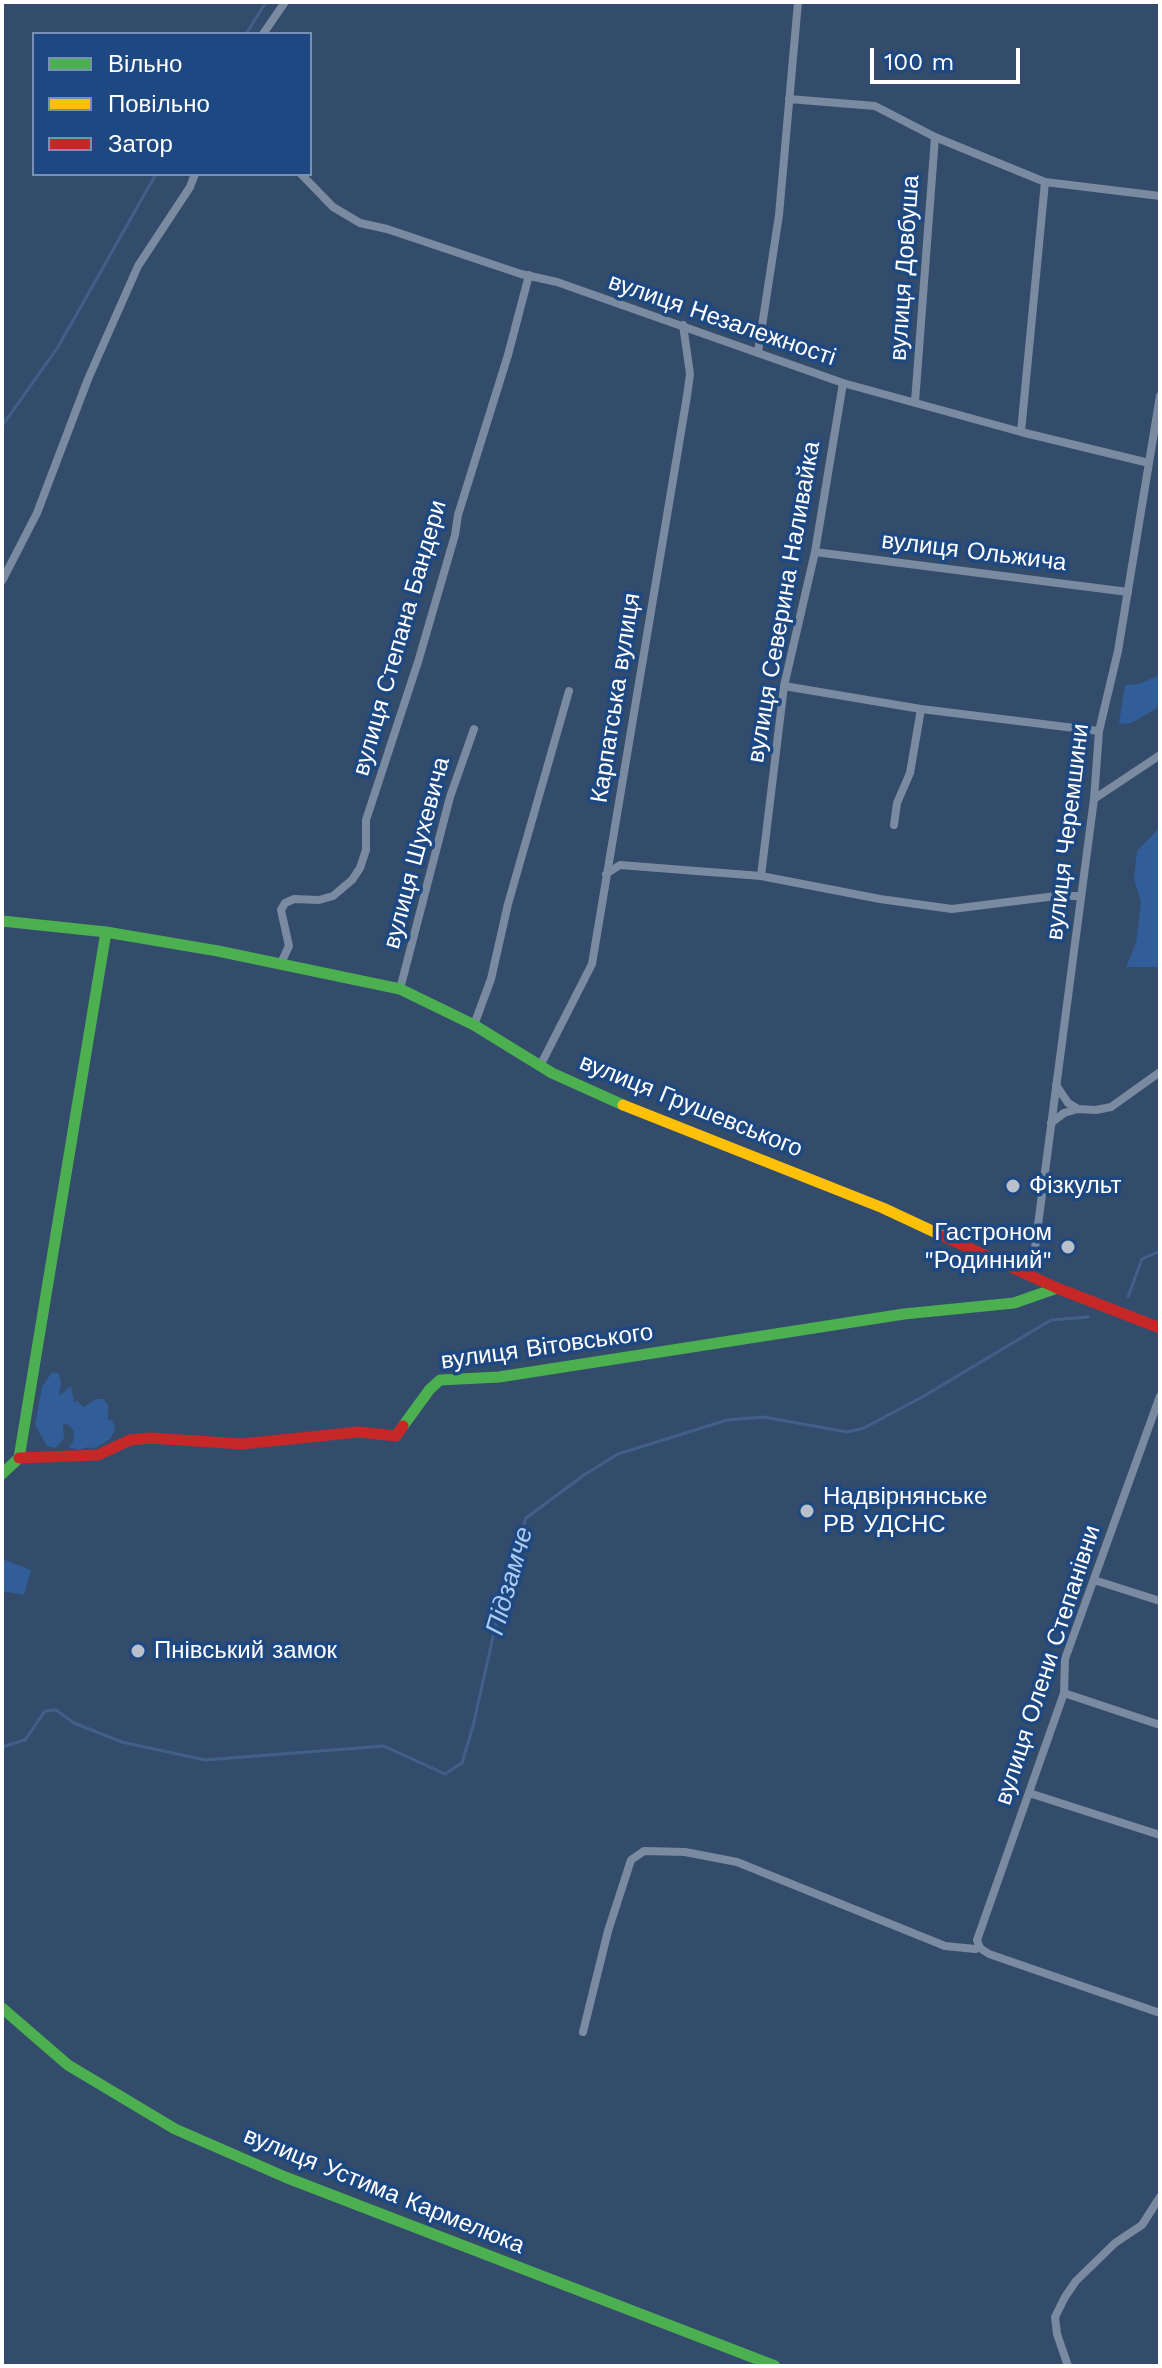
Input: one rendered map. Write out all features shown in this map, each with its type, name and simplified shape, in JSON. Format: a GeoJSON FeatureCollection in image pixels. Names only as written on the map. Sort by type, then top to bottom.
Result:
{"type":"FeatureCollection","features":[{"type":"Feature","properties":{"kind":"street"},"geometry":{"type":"LineString","coordinates":[[264,32],[285,2]]}},
{"type":"Feature","properties":{"kind":"street"},"geometry":{"type":"LineString","coordinates":[[758,352],[779,215],[798,2]]}},
{"type":"Feature","properties":{"kind":"street"},"geometry":{"type":"LineString","coordinates":[[789,99],[875,106],[935,137],[1045,182],[1160,196]]}},
{"type":"Feature","properties":{"kind":"street","name":"вулиця Довбуша"},"geometry":{"type":"LineString","coordinates":[[915,402],[935,137]]}},
{"type":"Feature","properties":{"kind":"street"},"geometry":{"type":"LineString","coordinates":[[2,581],[37,513],[88,379],[138,266],[194,176]]}},
{"type":"Feature","properties":{"kind":"street","name":"вулиця Незалежності"},"geometry":{"type":"LineString","coordinates":[[303,176],[333,207],[360,223],[387,229],[683,325],[843,383],[1149,463]]}},
{"type":"Feature","properties":{"kind":"street"},"geometry":{"type":"LineString","coordinates":[[1021,432],[1045,182]]}},
{"type":"Feature","properties":{"kind":"street","name":"вулиця Степана Бандери"},"geometry":{"type":"LineString","coordinates":[[281,963],[289,946],[281,910],[285,903],[294,899],[319,900],[333,896],[352,880],[360,868],[366,850],[366,820],[418,662],[529,275]]}},
{"type":"Feature","properties":{"kind":"street","name":"Карпатська вулиця"},"geometry":{"type":"LineString","coordinates":[[540,1066],[592,964],[687,396],[690,374],[683,325]]}},
{"type":"Feature","properties":{"kind":"street","name":"вулиця Северина Наливайка"},"geometry":{"type":"LineString","coordinates":[[761,876],[784,686],[815,552],[843,383]]}},
{"type":"Feature","properties":{"kind":"street","name":"вулиця Черемшини"},"geometry":{"type":"LineString","coordinates":[[1029,1274],[1033,1263],[1094,799],[1099,731],[1118,651],[1160,396]]}},
{"type":"Feature","properties":{"kind":"street","name":"вулиця Ольжича"},"geometry":{"type":"LineString","coordinates":[[815,552],[1128,592]]}},
{"type":"Feature","properties":{"kind":"street"},"geometry":{"type":"LineString","coordinates":[[784,686],[921,709],[1099,731]]}},
{"type":"Feature","properties":{"kind":"street"},"geometry":{"type":"LineString","coordinates":[[474,1025],[491,979],[508,904],[569,691]]}},
{"type":"Feature","properties":{"kind":"street"},"geometry":{"type":"LineString","coordinates":[[894,825],[897,803],[910,773],[921,709]]}},
{"type":"Feature","properties":{"kind":"street","name":"вулиця Шухевича"},"geometry":{"type":"LineString","coordinates":[[400,989],[450,797],[474,729]]}},
{"type":"Feature","properties":{"kind":"street"},"geometry":{"type":"LineString","coordinates":[[1094,799],[1160,755]]}},
{"type":"Feature","properties":{"kind":"street"},"geometry":{"type":"LineString","coordinates":[[606,874],[620,865],[761,876],[880,899],[952,909],[1056,896],[1081,896]]}},
{"type":"Feature","properties":{"kind":"street","name":"вулиця Грушевського"},"geometry":{"type":"LineString","coordinates":[[2,921],[106,932],[281,963],[400,989],[474,1025],[540,1066],[652,1119],[883,1208],[1057,1288],[1160,1328]]}},
{"type":"Feature","properties":{"kind":"street"},"geometry":{"type":"LineString","coordinates":[[2,1474],[19,1458],[106,932]]}},
{"type":"Feature","properties":{"kind":"street"},"geometry":{"type":"LineString","coordinates":[[1051,1123],[1064,1113],[1078,1109],[1111,1107],[1160,1072]]}},
{"type":"Feature","properties":{"kind":"street"},"geometry":{"type":"LineString","coordinates":[[1056,1085],[1068,1103],[1078,1109]]}},
{"type":"Feature","properties":{"kind":"street","name":"вулиця Вітовського"},"geometry":{"type":"LineString","coordinates":[[19,1458],[98,1455],[130,1440],[150,1438],[242,1444],[359,1432],[396,1436],[440,1380],[499,1377],[904,1314],[1014,1303],[1057,1288]]}},
{"type":"Feature","properties":{"kind":"street","name":"вулиця Олени Степанівни"},"geometry":{"type":"LineString","coordinates":[[978,1948],[977,1940],[1064,1693],[1065,1659],[1160,1396]]}},
{"type":"Feature","properties":{"kind":"street"},"geometry":{"type":"LineString","coordinates":[[1094,1580],[1160,1601]]}},
{"type":"Feature","properties":{"kind":"street"},"geometry":{"type":"LineString","coordinates":[[1064,1693],[1160,1725]]}},
{"type":"Feature","properties":{"kind":"street"},"geometry":{"type":"LineString","coordinates":[[1029,1793],[1160,1835]]}},
{"type":"Feature","properties":{"kind":"street"},"geometry":{"type":"LineString","coordinates":[[583,2032],[608,1931],[631,1860],[644,1851],[685,1852],[737,1862],[945,1946],[978,1948],[1160,2013]]}},
{"type":"Feature","properties":{"kind":"street","name":"вулиця Устима Кармелюка"},"geometry":{"type":"LineString","coordinates":[[2,2008],[68,2065],[175,2129],[285,2177],[775,2366]]}},
{"type":"Feature","properties":{"kind":"street"},"geometry":{"type":"LineString","coordinates":[[1068,2366],[1057,2334],[1055,2317],[1065,2297],[1076,2281],[1115,2243],[1142,2225],[1160,2197]]}},
{"type":"Feature","properties":{"kind":"shaded area"},"geometry":{"type":"Polygon","coordinates":[[[1160,675],[1160,698],[1156,709],[1131,723],[1119,724],[1125,685],[1139,684],[1160,675]]]}},
{"type":"Feature","properties":{"kind":"shaded area"},"geometry":{"type":"Polygon","coordinates":[[[1160,827],[1160,967],[1126,967],[1136,943],[1141,902],[1134,879],[1137,851],[1160,827]]]}},
{"type":"Feature","properties":{"kind":"shaded area"},"geometry":{"type":"Polygon","coordinates":[[[52,1372],[59,1374],[59,1396],[71,1386],[74,1402],[84,1407],[96,1399],[103,1399],[108,1405],[108,1420],[113,1421],[115,1430],[110,1439],[93,1449],[78,1450],[69,1447],[74,1432],[69,1425],[63,1424],[64,1438],[56,1448],[47,1446],[35,1425],[42,1387],[52,1372]]]}},
{"type":"Feature","properties":{"kind":"shaded area"},"geometry":{"type":"Polygon","coordinates":[[[2,1559],[31,1570],[24,1595],[2,1591],[2,1559]]]}},
{"type":"Feature","properties":{"kind":"waterway"},"geometry":{"type":"LineString","coordinates":[[247,32],[266,2]]}},
{"type":"Feature","properties":{"kind":"waterway"},"geometry":{"type":"LineString","coordinates":[[2,426],[58,347],[155,176]]}},
{"type":"Feature","properties":{"kind":"waterway","name":"Підзамче"},"geometry":{"type":"LineString","coordinates":[[1128,1297],[1142,1259],[1160,1251]]}},
{"type":"Feature","properties":{"kind":"waterway","name":"Підзамче"},"geometry":{"type":"LineString","coordinates":[[2,1747],[25,1740],[45,1711],[56,1710],[74,1723],[122,1742],[205,1760],[384,1746],[445,1774],[462,1763],[507,1575],[526,1518],[584,1475],[618,1454],[727,1420],[764,1417],[847,1432],[864,1428],[1051,1320],[1088,1317]]}},
{"type":"Feature","properties":{"kind":"traffic: fast"},"geometry":{"type":"LineString","coordinates":[[2,921],[106,932],[218,951],[400,989],[474,1025],[552,1073],[623,1105]]}},
{"type":"Feature","properties":{"kind":"traffic: fast"},"geometry":{"type":"LineString","coordinates":[[2,1474],[19,1458],[106,932]]}},
{"type":"Feature","properties":{"kind":"traffic: fast"},"geometry":{"type":"LineString","coordinates":[[403,1426],[440,1380],[499,1377],[904,1314],[1014,1303],[1057,1288]]}},
{"type":"Feature","properties":{"kind":"traffic: fast"},"geometry":{"type":"LineString","coordinates":[[2,2008],[68,2065],[175,2129],[285,2177],[775,2366]]}},
{"type":"Feature","properties":{"kind":"traffic: slow"},"geometry":{"type":"LineString","coordinates":[[623,1105],[883,1208],[943,1236]]}},
{"type":"Feature","properties":{"kind":"traffic: jam"},"geometry":{"type":"LineString","coordinates":[[943,1236],[1057,1288],[1160,1328]]}},
{"type":"Feature","properties":{"kind":"traffic: jam"},"geometry":{"type":"LineString","coordinates":[[19,1458],[98,1455],[130,1440],[150,1438],[242,1444],[359,1432],[396,1436],[403,1426]]}},
{"type":"Feature","properties":{"kind":"place","name":"Фізкульт"},"geometry":{"type":"Point","coordinates":[1013,1186]}},
{"type":"Feature","properties":{"kind":"place","name":"Гастроном \"Родинний\""},"geometry":{"type":"Point","coordinates":[1068,1247]}},
{"type":"Feature","properties":{"kind":"place","name":"Надвірнянське РВ УДСНС"},"geometry":{"type":"Point","coordinates":[807,1511]}},
{"type":"Feature","properties":{"kind":"place","name":"Пнівський замок"},"geometry":{"type":"Point","coordinates":[138,1651]}}]}
